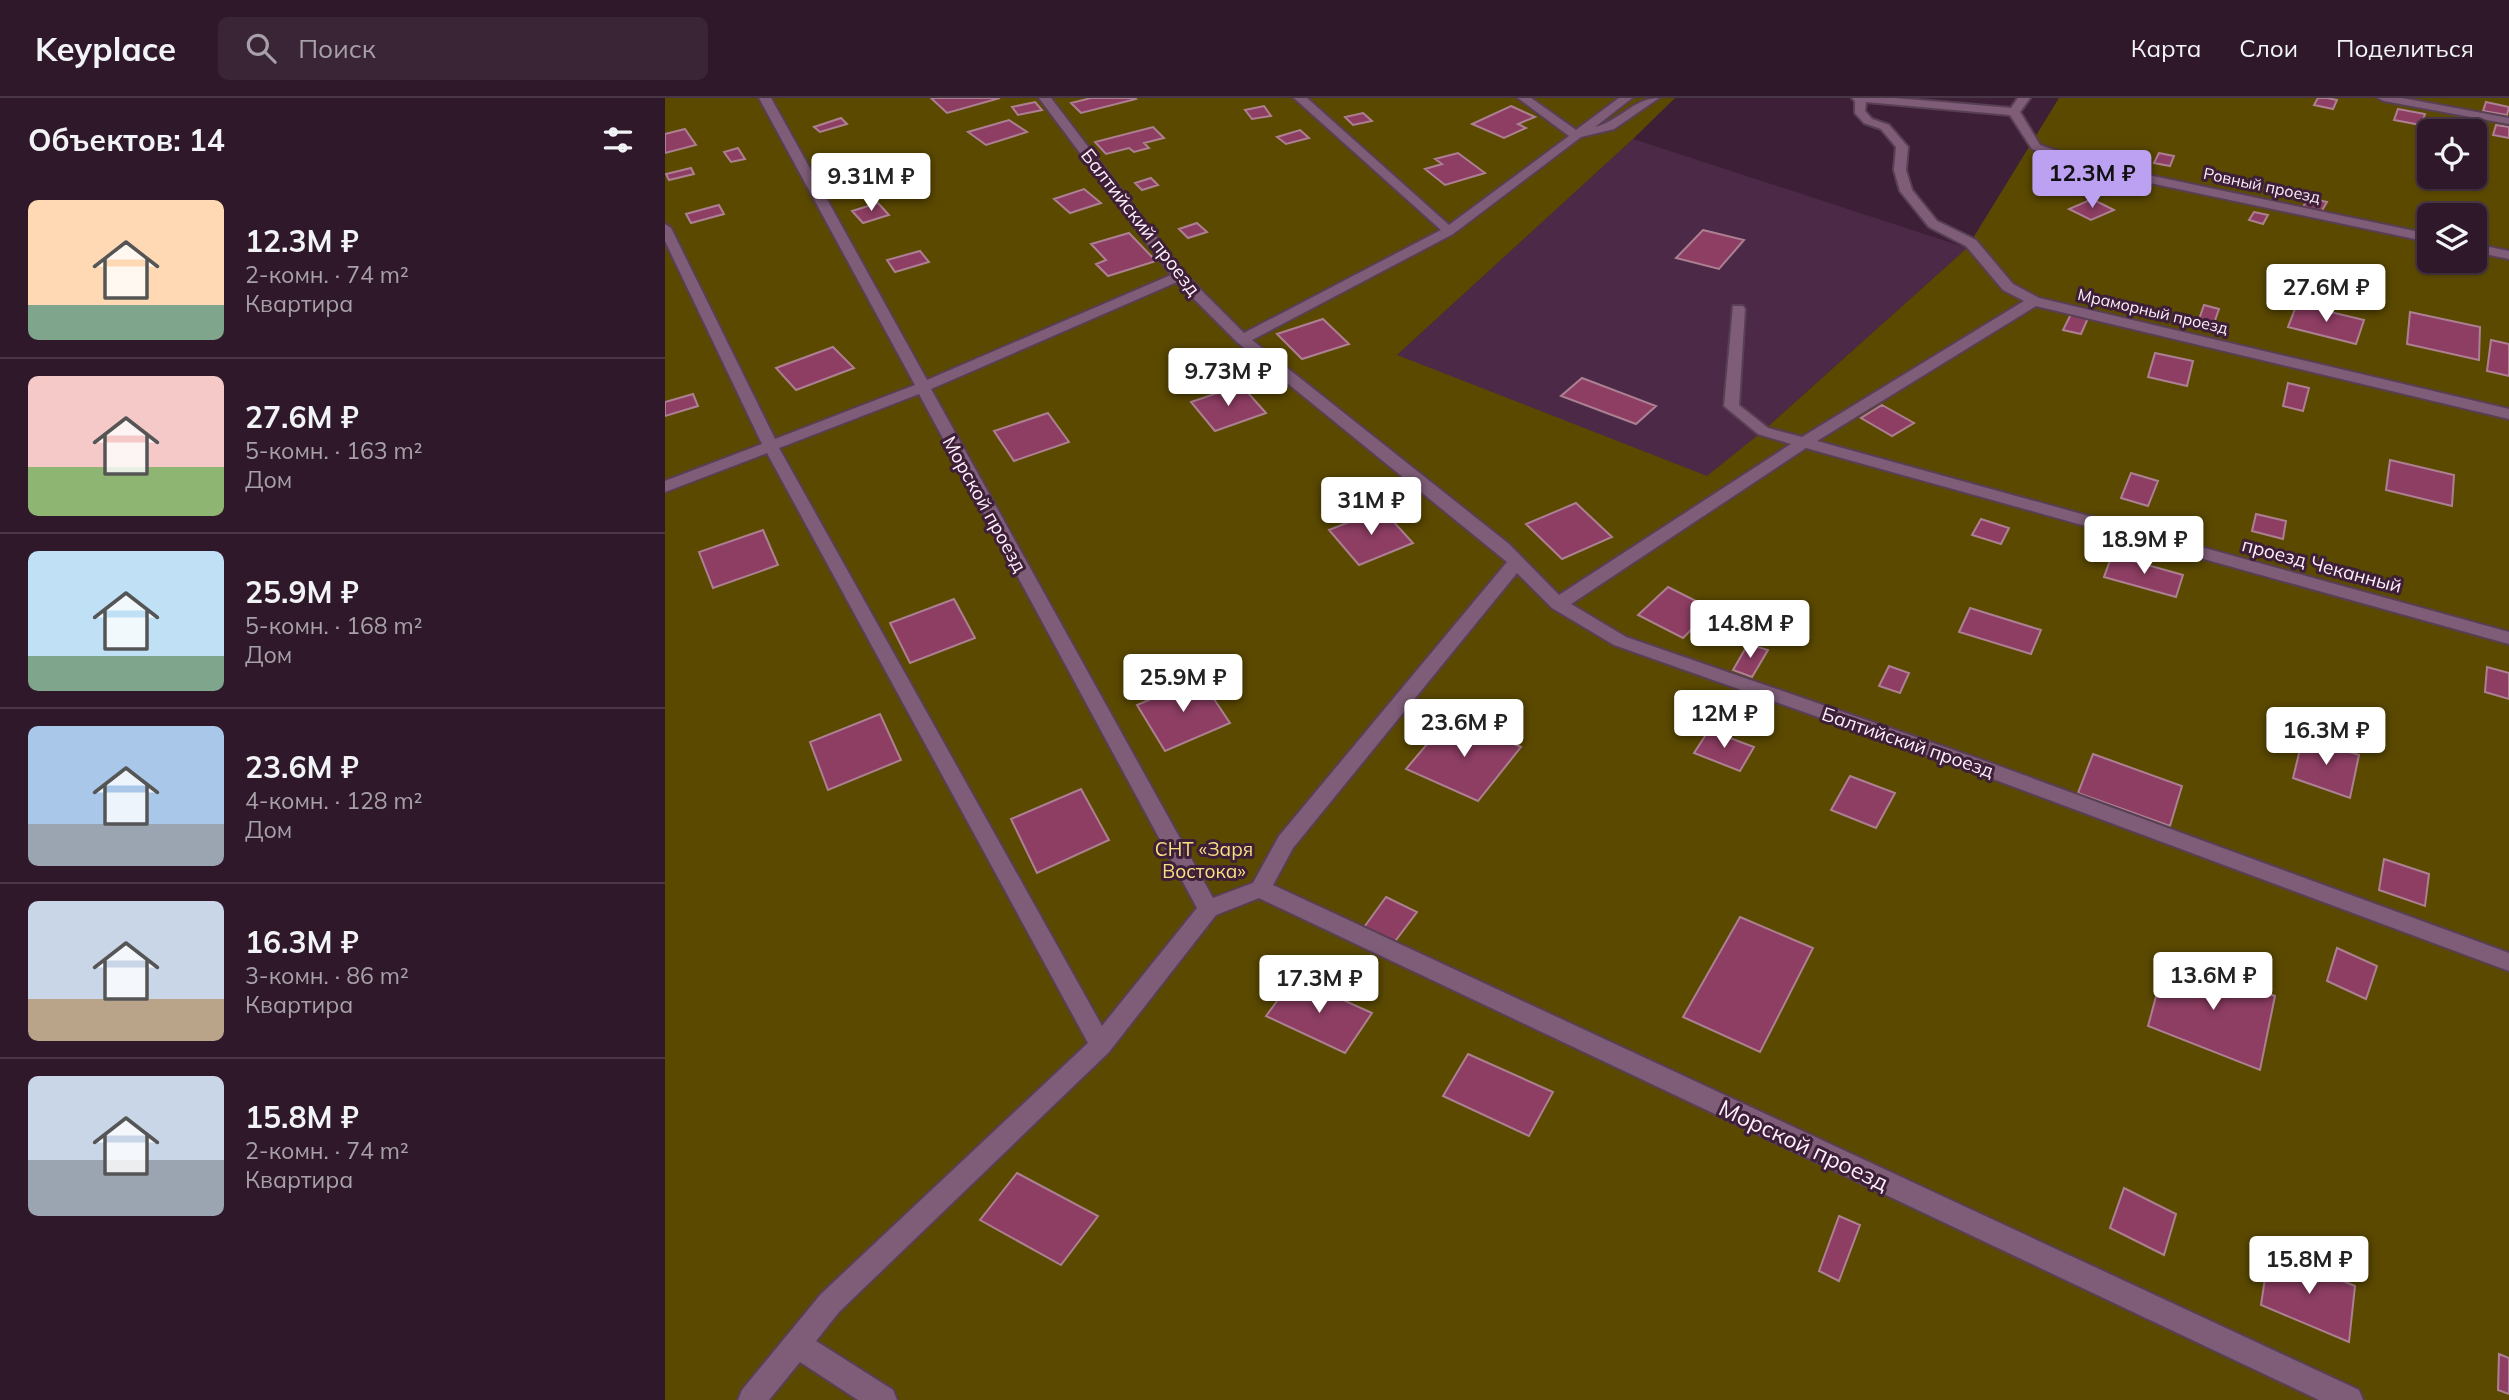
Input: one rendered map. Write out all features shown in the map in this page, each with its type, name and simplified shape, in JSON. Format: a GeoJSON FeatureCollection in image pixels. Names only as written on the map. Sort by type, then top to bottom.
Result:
{"type":"FeatureCollection","features":[{"type":"Feature","properties":{"kind":"lane","name":"Морской проезд"},"geometry":{"type":"LineString","coordinates":[[765,98],[921,388],[1209,909]]}},
{"type":"Feature","properties":{"kind":"lane","name":"Балтийский проезд"},"geometry":{"type":"LineString","coordinates":[[1045,98],[1179,276],[1242,340],[1503,548],[1558,604],[1620,641],[1981,767],[2509,961]]}},
{"type":"Feature","properties":{"kind":"lane"},"geometry":{"type":"LineString","coordinates":[[1300,98],[1449,231]]}},
{"type":"Feature","properties":{"kind":"lane"},"geometry":{"type":"LineString","coordinates":[[1524,98],[1575,135],[1610,127],[1653,98]]}},
{"type":"Feature","properties":{"kind":"lane"},"geometry":{"type":"LineString","coordinates":[[1242,340],[1449,231],[1626,98]]}},
{"type":"Feature","properties":{"kind":"lane"},"geometry":{"type":"LineString","coordinates":[[1859,98],[2014,112],[2024,98]]}},
{"type":"Feature","properties":{"kind":"lane","name":"Мраморный проезд"},"geometry":{"type":"LineString","coordinates":[[1859,98],[1859,111],[1868,121],[1885,127],[1902,147],[1900,170],[1906,191],[1933,224],[1971,243],[2008,287],[2035,301],[2509,414]]}},
{"type":"Feature","properties":{"kind":"lane"},"geometry":{"type":"LineString","coordinates":[[2384,98],[2509,121]]}},
{"type":"Feature","properties":{"kind":"lane","name":"Ровный проезд"},"geometry":{"type":"LineString","coordinates":[[2014,112],[2036,147],[2088,166],[2417,235]]}},
{"type":"Feature","properties":{"kind":"lane"},"geometry":{"type":"LineString","coordinates":[[665,228],[770,445],[1101,1045]]}},
{"type":"Feature","properties":{"kind":"lane"},"geometry":{"type":"LineString","coordinates":[[2487,250],[2509,255]]}},
{"type":"Feature","properties":{"kind":"lane"},"geometry":{"type":"LineString","coordinates":[[665,487],[921,388],[1179,276]]}},
{"type":"Feature","properties":{"kind":"lane"},"geometry":{"type":"LineString","coordinates":[[1558,604],[1801,444],[2035,301]]}},
{"type":"Feature","properties":{"kind":"lane","name":"проезд Чеканный"},"geometry":{"type":"LineString","coordinates":[[1738,309],[1731,407],[1763,431],[1801,444],[2509,638]]}},
{"type":"Feature","properties":{"kind":"lane"},"geometry":{"type":"LineString","coordinates":[[752,1400],[830,1303],[1101,1045],[1209,909],[1260,889],[1286,842],[1516,563]]}},
{"type":"Feature","properties":{"kind":"lane","name":"Морской проезд"},"geometry":{"type":"LineString","coordinates":[[1260,889],[2349,1400]]}},
{"type":"Feature","properties":{"kind":"lane"},"geometry":{"type":"LineString","coordinates":[[797,1344],[883,1400]]}},
{"type":"Feature","properties":{"kind":"shaded area"},"geometry":{"type":"Polygon","coordinates":[[[1633,139],[1967,248],[1763,431],[1707,477],[1396,356],[1633,139]]]}},
{"type":"Feature","properties":{"kind":"green space","name":"СНТ «Заря Востока»"},"geometry":{"type":"Polygon","coordinates":[[[665,98],[1675,98],[1397,355],[1707,476],[1763,431],[1967,248],[2059,98],[2509,98],[2509,1400],[665,1400],[665,98]]]}},
{"type":"Feature","properties":{"kind":"building"},"geometry":{"type":"Polygon","coordinates":[[[931,98],[1000,98],[947,113],[931,98]]]}},
{"type":"Feature","properties":{"kind":"building"},"geometry":{"type":"Polygon","coordinates":[[[1091,98],[1136,99],[1081,113],[1071,103],[1091,98]]]}},
{"type":"Feature","properties":{"kind":"building"},"geometry":{"type":"Polygon","coordinates":[[[2318,98],[2337,100],[2333,109],[2314,105],[2318,98]]]}},
{"type":"Feature","properties":{"kind":"building"},"geometry":{"type":"Polygon","coordinates":[[[1035,102],[1042,110],[1018,115],[1012,107],[1035,102]]]}},
{"type":"Feature","properties":{"kind":"building"},"geometry":{"type":"Polygon","coordinates":[[[2486,102],[2509,107],[2507,115],[2483,111],[2486,102]]]}},
{"type":"Feature","properties":{"kind":"building"},"geometry":{"type":"Polygon","coordinates":[[[1264,106],[1271,116],[1252,119],[1245,110],[1264,106]]]}},
{"type":"Feature","properties":{"kind":"building"},"geometry":{"type":"Polygon","coordinates":[[[1511,106],[1535,117],[1518,124],[1526,128],[1504,138],[1472,124],[1511,106]]]}},
{"type":"Feature","properties":{"kind":"building"},"geometry":{"type":"Polygon","coordinates":[[[2398,109],[2425,114],[2423,119],[2417,119],[2417,124],[2394,120],[2398,109]]]}},
{"type":"Feature","properties":{"kind":"building"},"geometry":{"type":"Polygon","coordinates":[[[1363,113],[1372,121],[1353,125],[1345,117],[1363,113]]]}},
{"type":"Feature","properties":{"kind":"building"},"geometry":{"type":"Polygon","coordinates":[[[841,118],[847,124],[820,132],[814,127],[841,118]]]}},
{"type":"Feature","properties":{"kind":"building"},"geometry":{"type":"Polygon","coordinates":[[[1009,120],[1027,132],[986,145],[968,132],[1009,120]]]}},
{"type":"Feature","properties":{"kind":"building"},"geometry":{"type":"Polygon","coordinates":[[[2496,125],[2509,127],[2509,138],[2493,135],[2496,125]]]}},
{"type":"Feature","properties":{"kind":"building"},"geometry":{"type":"Polygon","coordinates":[[[1153,127],[1164,138],[1144,143],[1149,148],[1134,152],[1129,148],[1106,154],[1095,142],[1153,127]]]}},
{"type":"Feature","properties":{"kind":"building"},"geometry":{"type":"Polygon","coordinates":[[[685,129],[696,145],[665,153],[665,134],[685,129]]]}},
{"type":"Feature","properties":{"kind":"building"},"geometry":{"type":"Polygon","coordinates":[[[1300,130],[1309,138],[1286,144],[1277,137],[1300,130]]]}},
{"type":"Feature","properties":{"kind":"building"},"geometry":{"type":"Polygon","coordinates":[[[738,148],[745,159],[731,162],[724,152],[738,148]]]}},
{"type":"Feature","properties":{"kind":"building"},"geometry":{"type":"Polygon","coordinates":[[[1458,153],[1485,173],[1445,185],[1425,169],[1442,164],[1435,159],[1458,153]]]}},
{"type":"Feature","properties":{"kind":"building"},"geometry":{"type":"Polygon","coordinates":[[[2159,153],[2174,156],[2170,166],[2154,163],[2159,153]]]}},
{"type":"Feature","properties":{"kind":"building"},"geometry":{"type":"Polygon","coordinates":[[[691,168],[694,174],[669,180],[666,174],[691,168]]]}},
{"type":"Feature","properties":{"kind":"building"},"geometry":{"type":"Polygon","coordinates":[[[1151,178],[1158,185],[1142,190],[1135,183],[1151,178]]]}},
{"type":"Feature","properties":{"kind":"building"},"geometry":{"type":"Polygon","coordinates":[[[1084,189],[1101,203],[1070,213],[1054,199],[1084,189]]]}},
{"type":"Feature","properties":{"kind":"building"},"geometry":{"type":"Polygon","coordinates":[[[2308,198],[2327,202],[2321,212],[2303,207],[2308,198]]]}},
{"type":"Feature","properties":{"kind":"building"},"geometry":{"type":"Polygon","coordinates":[[[2092,199],[2114,210],[2091,220],[2069,209],[2092,199]]]}},
{"type":"Feature","properties":{"kind":"building"},"geometry":{"type":"Polygon","coordinates":[[[878,203],[889,215],[863,223],[852,211],[878,203]]]}},
{"type":"Feature","properties":{"kind":"building"},"geometry":{"type":"Polygon","coordinates":[[[719,205],[724,214],[691,223],[686,214],[719,205]]]}},
{"type":"Feature","properties":{"kind":"building"},"geometry":{"type":"Polygon","coordinates":[[[2254,212],[2268,215],[2263,224],[2249,220],[2254,212]]]}},
{"type":"Feature","properties":{"kind":"building"},"geometry":{"type":"Polygon","coordinates":[[[1197,223],[1207,232],[1188,238],[1179,229],[1197,223]]]}},
{"type":"Feature","properties":{"kind":"building"},"geometry":{"type":"Polygon","coordinates":[[[1703,230],[1744,240],[1719,269],[1676,258],[1703,230]]]}},
{"type":"Feature","properties":{"kind":"building"},"geometry":{"type":"Polygon","coordinates":[[[1129,233],[1156,261],[1108,276],[1096,264],[1106,260],[1091,244],[1129,233]]]}},
{"type":"Feature","properties":{"kind":"building"},"geometry":{"type":"Polygon","coordinates":[[[920,251],[929,262],[895,272],[887,260],[920,251]]]}},
{"type":"Feature","properties":{"kind":"building"},"geometry":{"type":"Polygon","coordinates":[[[2297,304],[2364,320],[2356,344],[2288,327],[2297,304]]]}},
{"type":"Feature","properties":{"kind":"building"},"geometry":{"type":"Polygon","coordinates":[[[2204,305],[2219,309],[2212,329],[2197,325],[2204,305]]]}},
{"type":"Feature","properties":{"kind":"building"},"geometry":{"type":"Polygon","coordinates":[[[2072,312],[2089,316],[2081,334],[2063,330],[2072,312]]]}},
{"type":"Feature","properties":{"kind":"building"},"geometry":{"type":"Polygon","coordinates":[[[2410,312],[2480,327],[2479,360],[2407,344],[2410,312]]]}},
{"type":"Feature","properties":{"kind":"building"},"geometry":{"type":"Polygon","coordinates":[[[1323,319],[1349,344],[1302,359],[1277,334],[1323,319]]]}},
{"type":"Feature","properties":{"kind":"building"},"geometry":{"type":"Polygon","coordinates":[[[2491,340],[2509,344],[2509,376],[2487,371],[2491,340]]]}},
{"type":"Feature","properties":{"kind":"building"},"geometry":{"type":"Polygon","coordinates":[[[833,347],[854,368],[796,390],[776,368],[833,347]]]}},
{"type":"Feature","properties":{"kind":"building"},"geometry":{"type":"Polygon","coordinates":[[[2155,353],[2193,361],[2187,386],[2148,377],[2155,353]]]}},
{"type":"Feature","properties":{"kind":"building"},"geometry":{"type":"Polygon","coordinates":[[[1582,378],[1656,406],[1636,424],[1561,396],[1582,378]]]}},
{"type":"Feature","properties":{"kind":"building"},"geometry":{"type":"Polygon","coordinates":[[[2288,383],[2309,388],[2303,411],[2283,406],[2288,383]]]}},
{"type":"Feature","properties":{"kind":"building"},"geometry":{"type":"Polygon","coordinates":[[[1241,385],[1266,413],[1215,431],[1191,402],[1241,385]]]}},
{"type":"Feature","properties":{"kind":"building"},"geometry":{"type":"Polygon","coordinates":[[[693,394],[698,406],[665,416],[665,402],[693,394]]]}},
{"type":"Feature","properties":{"kind":"building"},"geometry":{"type":"Polygon","coordinates":[[[1882,405],[1914,423],[1892,436],[1861,418],[1882,405]]]}},
{"type":"Feature","properties":{"kind":"building"},"geometry":{"type":"Polygon","coordinates":[[[1048,413],[1069,442],[1014,461],[994,431],[1048,413]]]}},
{"type":"Feature","properties":{"kind":"building"},"geometry":{"type":"Polygon","coordinates":[[[2390,460],[2454,475],[2452,506],[2386,490],[2390,460]]]}},
{"type":"Feature","properties":{"kind":"building"},"geometry":{"type":"Polygon","coordinates":[[[2131,473],[2158,481],[2148,506],[2121,498],[2131,473]]]}},
{"type":"Feature","properties":{"kind":"building"},"geometry":{"type":"Polygon","coordinates":[[[1576,503],[1612,537],[1562,559],[1526,524],[1576,503]]]}},
{"type":"Feature","properties":{"kind":"building"},"geometry":{"type":"Polygon","coordinates":[[[1382,509],[1413,543],[1359,565],[1329,530],[1382,509]]]}},
{"type":"Feature","properties":{"kind":"building"},"geometry":{"type":"Polygon","coordinates":[[[2256,514],[2286,521],[2283,539],[2252,531],[2256,514]]]}},
{"type":"Feature","properties":{"kind":"building"},"geometry":{"type":"Polygon","coordinates":[[[1981,519],[2009,528],[2001,544],[1972,535],[1981,519]]]}},
{"type":"Feature","properties":{"kind":"building"},"geometry":{"type":"Polygon","coordinates":[[[763,530],[778,565],[713,588],[699,552],[763,530]]]}},
{"type":"Feature","properties":{"kind":"building"},"geometry":{"type":"Polygon","coordinates":[[[2112,555],[2183,575],[2176,597],[2104,577],[2112,555]]]}},
{"type":"Feature","properties":{"kind":"building"},"geometry":{"type":"Polygon","coordinates":[[[1668,587],[1712,609],[1683,638],[1638,615],[1668,587]]]}},
{"type":"Feature","properties":{"kind":"building"},"geometry":{"type":"Polygon","coordinates":[[[954,599],[975,638],[910,663],[890,623],[954,599]]]}},
{"type":"Feature","properties":{"kind":"building"},"geometry":{"type":"Polygon","coordinates":[[[1970,608],[2041,630],[2031,654],[1959,632],[1970,608]]]}},
{"type":"Feature","properties":{"kind":"building"},"geometry":{"type":"Polygon","coordinates":[[[1748,644],[1768,650],[1752,677],[1733,670],[1748,644]]]}},
{"type":"Feature","properties":{"kind":"building"},"geometry":{"type":"Polygon","coordinates":[[[1889,666],[1909,673],[1900,693],[1879,686],[1889,666]]]}},
{"type":"Feature","properties":{"kind":"building"},"geometry":{"type":"Polygon","coordinates":[[[2487,667],[2509,673],[2509,699],[2485,692],[2487,667]]]}},
{"type":"Feature","properties":{"kind":"building"},"geometry":{"type":"Polygon","coordinates":[[[1200,678],[1230,723],[1165,751],[1137,705],[1200,678]]]}},
{"type":"Feature","properties":{"kind":"building"},"geometry":{"type":"Polygon","coordinates":[[[880,714],[901,760],[828,790],[810,742],[880,714]]]}},
{"type":"Feature","properties":{"kind":"building"},"geometry":{"type":"Polygon","coordinates":[[[1450,717],[1521,747],[1478,801],[1406,769],[1450,717]]]}},
{"type":"Feature","properties":{"kind":"building"},"geometry":{"type":"Polygon","coordinates":[[[1709,730],[1754,747],[1740,771],[1694,753],[1709,730]]]}},
{"type":"Feature","properties":{"kind":"building"},"geometry":{"type":"Polygon","coordinates":[[[2303,737],[2359,755],[2350,798],[2293,778],[2303,737]]]}},
{"type":"Feature","properties":{"kind":"building"},"geometry":{"type":"Polygon","coordinates":[[[2093,754],[2182,786],[2170,826],[2078,793],[2093,754]]]}},
{"type":"Feature","properties":{"kind":"building"},"geometry":{"type":"Polygon","coordinates":[[[1850,776],[1895,793],[1876,828],[1831,810],[1850,776]]]}},
{"type":"Feature","properties":{"kind":"building"},"geometry":{"type":"Polygon","coordinates":[[[1081,789],[1109,840],[1037,873],[1011,819],[1081,789]]]}},
{"type":"Feature","properties":{"kind":"building"},"geometry":{"type":"Polygon","coordinates":[[[2384,859],[2429,874],[2425,906],[2379,890],[2384,859]]]}},
{"type":"Feature","properties":{"kind":"building"},"geometry":{"type":"Polygon","coordinates":[[[1386,897],[1417,912],[1393,944],[1362,930],[1386,897]]]}},
{"type":"Feature","properties":{"kind":"building"},"geometry":{"type":"Polygon","coordinates":[[[1740,917],[1813,948],[1760,1052],[1683,1017],[1740,917]]]}},
{"type":"Feature","properties":{"kind":"building"},"geometry":{"type":"Polygon","coordinates":[[[2337,948],[2377,966],[2366,999],[2327,981],[2337,948]]]}},
{"type":"Feature","properties":{"kind":"building"},"geometry":{"type":"Polygon","coordinates":[[[2167,956],[2275,996],[2260,1070],[2148,1026],[2167,956]]]}},
{"type":"Feature","properties":{"kind":"building"},"geometry":{"type":"Polygon","coordinates":[[[1294,978],[1372,1013],[1345,1053],[1266,1016],[1294,978]]]}},
{"type":"Feature","properties":{"kind":"building"},"geometry":{"type":"Polygon","coordinates":[[[1468,1054],[1553,1092],[1529,1136],[1443,1096],[1468,1054]]]}},
{"type":"Feature","properties":{"kind":"building"},"geometry":{"type":"Polygon","coordinates":[[[1017,1173],[1098,1216],[1061,1265],[980,1220],[1017,1173]]]}},
{"type":"Feature","properties":{"kind":"building"},"geometry":{"type":"Polygon","coordinates":[[[2124,1188],[2176,1214],[2164,1255],[2110,1228],[2124,1188]]]}},
{"type":"Feature","properties":{"kind":"building"},"geometry":{"type":"Polygon","coordinates":[[[1839,1216],[1860,1225],[1839,1281],[1819,1271],[1839,1216]]]}},
{"type":"Feature","properties":{"kind":"building"},"geometry":{"type":"Polygon","coordinates":[[[2269,1251],[2355,1286],[2349,1342],[2261,1305],[2269,1251]]]}},
{"type":"Feature","properties":{"kind":"building"},"geometry":{"type":"Polygon","coordinates":[[[2499,1354],[2509,1358],[2509,1394],[2498,1390],[2499,1354]]]}}]}
